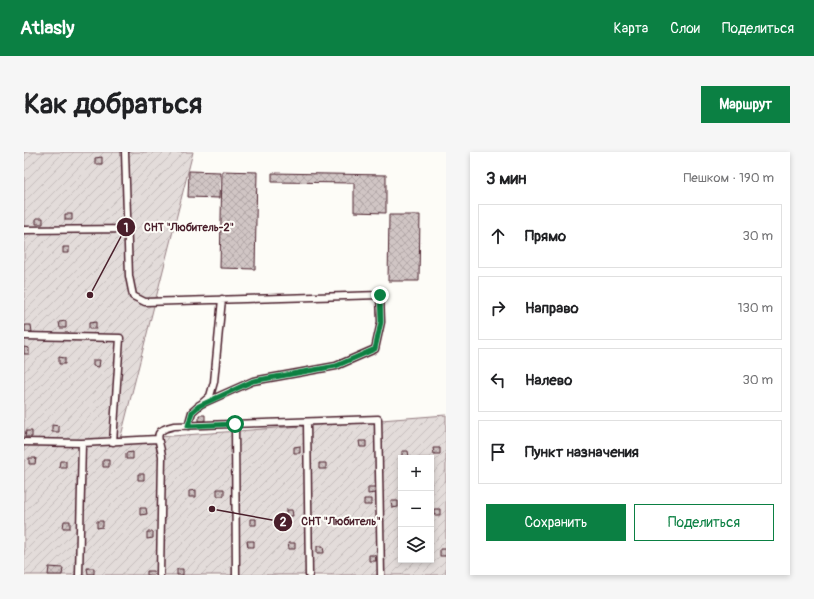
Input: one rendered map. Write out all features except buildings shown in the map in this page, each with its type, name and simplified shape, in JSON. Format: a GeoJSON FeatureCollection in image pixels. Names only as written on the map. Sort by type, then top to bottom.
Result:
{"type":"FeatureCollection","features":[{"type":"Feature","properties":{"kind":"lane"},"geometry":{"type":"LineString","coordinates":[[125,152],[129,276],[133,296],[145,302],[380,295],[381,322],[375,349],[336,366],[253,381],[199,406]]}},
{"type":"Feature","properties":{"kind":"lane"},"geometry":{"type":"LineString","coordinates":[[24,230],[128,229]]}},
{"type":"Feature","properties":{"kind":"lane"},"geometry":{"type":"LineString","coordinates":[[188,426],[192,412],[210,396],[214,382],[222,299]]}},
{"type":"Feature","properties":{"kind":"lane"},"geometry":{"type":"LineString","coordinates":[[24,336],[120,338],[113,442]]}},
{"type":"Feature","properties":{"kind":"lane"},"geometry":{"type":"LineString","coordinates":[[160,575],[162,456],[157,439],[158,434],[166,428],[378,419],[381,575]]}},
{"type":"Feature","properties":{"kind":"lane"},"geometry":{"type":"LineString","coordinates":[[307,422],[310,575]]}},
{"type":"Feature","properties":{"kind":"lane"},"geometry":{"type":"LineString","coordinates":[[235,424],[236,575]]}},
{"type":"Feature","properties":{"kind":"lane"},"geometry":{"type":"LineString","coordinates":[[24,442],[82,443],[157,439]]}},
{"type":"Feature","properties":{"kind":"lane"},"geometry":{"type":"LineString","coordinates":[[79,575],[82,443]]}},
{"type":"Feature","properties":{"kind":"shaded area"},"geometry":{"type":"Polygon","coordinates":[[[24,152],[193,152],[120,440],[446,415],[446,575],[24,575],[24,152]]]}},
{"type":"Feature","properties":{"kind":"place","name":"СНТ \"Любитель-2\""},"geometry":{"type":"Point","coordinates":[90,295]}},
{"type":"Feature","properties":{"kind":"place","name":"СНТ \"Любитель\""},"geometry":{"type":"Point","coordinates":[212,509]}},
{"type":"Feature","properties":{"kind":"route"},"geometry":{"type":"LineString","coordinates":[[235,424],[188,426],[192,412],[199,406],[253,381],[336,366],[375,349],[381,322],[380,295]]}}]}
